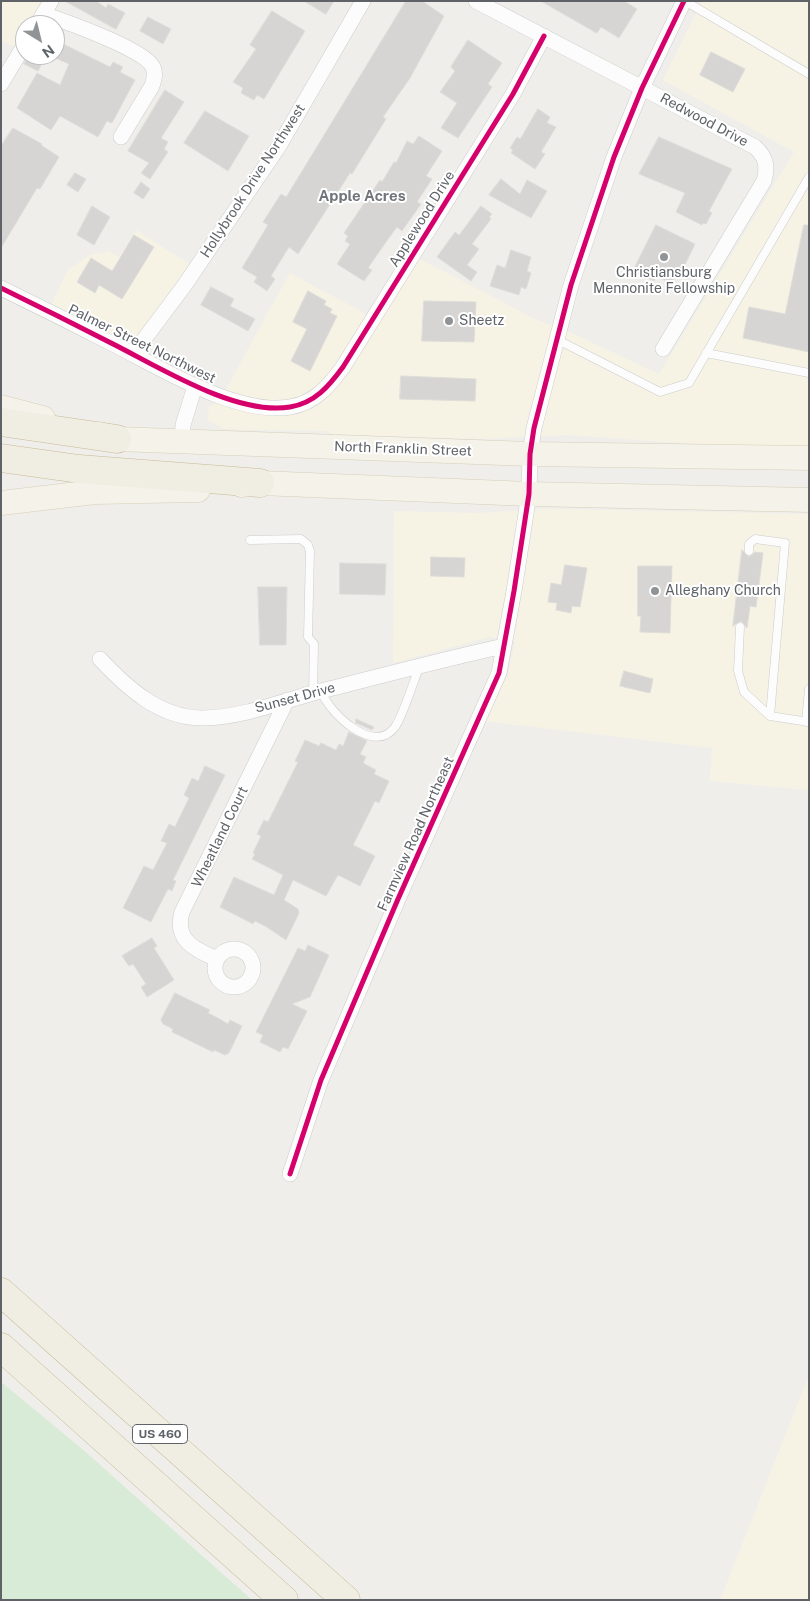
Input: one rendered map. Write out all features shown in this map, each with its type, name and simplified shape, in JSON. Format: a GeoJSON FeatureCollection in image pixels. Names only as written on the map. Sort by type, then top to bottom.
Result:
{"type":"FeatureCollection","features":[{"type":"Feature","properties":{"kind":"highway"},"geometry":{"type":"LineString","coordinates":[[1,422],[116,439]]}},
{"type":"Feature","properties":{"kind":"highway"},"geometry":{"type":"LineString","coordinates":[[1,458],[79,469],[260,483]]}},
{"type":"Feature","properties":{"kind":"highway","name":"US 460"},"geometry":{"type":"LineString","coordinates":[[4,1294],[346,1600]]}},
{"type":"Feature","properties":{"kind":"highway","name":"US 460"},"geometry":{"type":"LineString","coordinates":[[1,1347],[284,1600]]}},
{"type":"Feature","properties":{"kind":"highway"},"geometry":{"type":"LineString","coordinates":[[311,1568],[360,1600]]}},
{"type":"Feature","properties":{"kind":"main road","name":"North Franklin Street"},"geometry":{"type":"LineString","coordinates":[[1,407],[116,439],[530,454],[809,458]]}},
{"type":"Feature","properties":{"kind":"main road"},"geometry":{"type":"LineString","coordinates":[[1,503],[86,493],[194,490],[260,483],[528,494],[809,500]]}},
{"type":"Feature","properties":{"kind":"street","name":"Hollybrook Drive Northwest"},"geometry":{"type":"LineString","coordinates":[[133,354],[184,286],[280,146],[363,1]]}},
{"type":"Feature","properties":{"kind":"street","name":"Redwood Drive"},"geometry":{"type":"LineString","coordinates":[[476,1],[755,147],[766,162],[764,180],[662,349]]}},
{"type":"Feature","properties":{"kind":"street","name":"Farmview Road Northeast"},"geometry":{"type":"LineString","coordinates":[[290,1174],[321,1080],[398,899],[499,673],[528,494],[530,454],[534,428],[556,339],[588,233],[642,88],[684,1]]}},
{"type":"Feature","properties":{"kind":"street"},"geometry":{"type":"LineString","coordinates":[[44,13],[99,34],[147,60],[153,67],[155,77],[152,86],[121,137]]}},
{"type":"Feature","properties":{"kind":"street","name":"Applewood Drive"},"geometry":{"type":"LineString","coordinates":[[306,402],[320,394],[343,367],[513,94],[544,36]]}},
{"type":"Feature","properties":{"kind":"street"},"geometry":{"type":"LineString","coordinates":[[1,84],[15,61]]}},
{"type":"Feature","properties":{"kind":"street","name":"Palmer Street Northwest"},"geometry":{"type":"LineString","coordinates":[[1,288],[195,386],[252,405],[290,407],[306,402]]}},
{"type":"Feature","properties":{"kind":"street"},"geometry":{"type":"LineString","coordinates":[[182,441],[184,425],[195,386]]}},
{"type":"Feature","properties":{"kind":"street","name":"Sunset Drive"},"geometry":{"type":"LineString","coordinates":[[100,659],[118,679],[141,698],[170,712],[201,718],[236,714],[420,664],[504,646]]}},
{"type":"Feature","properties":{"kind":"street","name":"Wheatland Court"},"geometry":{"type":"LineString","coordinates":[[218,959],[190,946],[183,936],[179,924],[182,912],[287,700]]}},
{"type":"Feature","properties":{"kind":"lane"},"geometry":{"type":"LineString","coordinates":[[684,1],[809,74]]}},
{"type":"Feature","properties":{"kind":"lane"},"geometry":{"type":"LineString","coordinates":[[556,339],[660,392],[689,383],[809,177]]}},
{"type":"Feature","properties":{"kind":"lane"},"geometry":{"type":"LineString","coordinates":[[706,353],[809,373]]}},
{"type":"Feature","properties":{"kind":"lane"},"geometry":{"type":"LineString","coordinates":[[250,540],[301,539],[308,545],[310,551],[308,637],[314,644],[317,692],[348,726],[371,736],[384,735],[395,727],[420,664]]}},
{"type":"Feature","properties":{"kind":"lane"},"geometry":{"type":"LineString","coordinates":[[749,551],[749,544],[755,539],[785,542],[770,716]]}},
{"type":"Feature","properties":{"kind":"lane"},"geometry":{"type":"LineString","coordinates":[[740,627],[739,680],[744,692],[770,716],[807,722],[809,689]]}},
{"type":"Feature","properties":{"kind":"shaded area"},"geometry":{"type":"Polygon","coordinates":[[[1,1],[44,1],[36,15],[15,15],[15,47],[1,40],[1,1]]]}},
{"type":"Feature","properties":{"kind":"shaded area"},"geometry":{"type":"Polygon","coordinates":[[[702,1],[809,1],[809,447],[709,445],[568,435],[480,439],[333,434],[326,431],[224,429],[208,420],[209,407],[219,402],[290,273],[379,321],[418,258],[535,319],[574,334],[659,374],[794,152],[663,80],[702,1]]]}},
{"type":"Feature","properties":{"kind":"shaded area"},"geometry":{"type":"Polygon","coordinates":[[[136,230],[192,266],[140,334],[125,341],[51,305],[68,270],[90,255],[108,251],[119,257],[136,230]]]}},
{"type":"Feature","properties":{"kind":"shaded area"},"geometry":{"type":"Polygon","coordinates":[[[545,509],[809,514],[809,790],[710,781],[712,748],[484,721],[508,675],[515,641],[490,637],[393,663],[394,511],[479,513],[545,509]]]}},
{"type":"Feature","properties":{"kind":"shaded area"},"geometry":{"type":"Polygon","coordinates":[[[809,1375],[809,1600],[721,1600],[721,1598],[809,1375]]]}},
{"type":"Feature","properties":{"kind":"green space"},"geometry":{"type":"Polygon","coordinates":[[[1,1382],[81,1448],[252,1600],[1,1600],[1,1382]]]}},
{"type":"Feature","properties":{"kind":"building"},"geometry":{"type":"Polygon","coordinates":[[[65,1],[96,1],[106,8],[108,4],[125,13],[116,29],[65,1]]]}},
{"type":"Feature","properties":{"kind":"building"},"geometry":{"type":"Polygon","coordinates":[[[304,1],[334,1],[326,14],[304,1]]]}},
{"type":"Feature","properties":{"kind":"building"},"geometry":{"type":"Polygon","coordinates":[[[406,1],[422,1],[444,16],[410,78],[383,117],[386,119],[352,174],[350,173],[298,254],[289,247],[271,276],[275,279],[267,291],[254,282],[257,277],[242,268],[268,225],[263,222],[281,194],[286,197],[406,1]]]}},
{"type":"Feature","properties":{"kind":"building"},"geometry":{"type":"Polygon","coordinates":[[[541,1],[624,1],[637,9],[619,38],[601,27],[597,33],[541,1]]]}},
{"type":"Feature","properties":{"kind":"building"},"geometry":{"type":"Polygon","coordinates":[[[272,11],[305,31],[264,99],[257,95],[254,100],[241,93],[243,88],[233,82],[256,49],[250,45],[272,11]]]}},
{"type":"Feature","properties":{"kind":"building"},"geometry":{"type":"Polygon","coordinates":[[[148,17],[171,29],[163,44],[140,31],[148,17]]]}},
{"type":"Feature","properties":{"kind":"building"},"geometry":{"type":"Polygon","coordinates":[[[468,40],[502,63],[488,84],[492,87],[458,138],[441,128],[457,103],[440,92],[455,71],[451,67],[468,40]]]}},
{"type":"Feature","properties":{"kind":"building"},"geometry":{"type":"Polygon","coordinates":[[[65,45],[110,67],[113,62],[123,67],[120,72],[135,80],[112,123],[107,121],[98,137],[60,116],[51,130],[17,108],[37,73],[60,85],[69,64],[65,62],[65,45]]]}},
{"type":"Feature","properties":{"kind":"building"},"geometry":{"type":"Polygon","coordinates":[[[711,52],[745,69],[733,92],[700,75],[711,52]]]}},
{"type":"Feature","properties":{"kind":"building"},"geometry":{"type":"Polygon","coordinates":[[[26,65],[41,65],[38,71],[26,65]]]}},
{"type":"Feature","properties":{"kind":"building"},"geometry":{"type":"Polygon","coordinates":[[[165,90],[184,102],[161,138],[168,142],[164,149],[168,152],[150,179],[141,173],[149,163],[128,151],[165,90]]]}},
{"type":"Feature","properties":{"kind":"building"},"geometry":{"type":"Polygon","coordinates":[[[538,109],[550,117],[547,123],[556,127],[541,152],[545,154],[535,169],[511,153],[513,150],[510,148],[517,137],[520,139],[538,109]]]}},
{"type":"Feature","properties":{"kind":"building"},"geometry":{"type":"Polygon","coordinates":[[[205,111],[249,136],[228,171],[184,143],[205,111]]]}},
{"type":"Feature","properties":{"kind":"building"},"geometry":{"type":"Polygon","coordinates":[[[13,128],[42,144],[59,157],[40,189],[37,188],[1,248],[1,146],[13,128]]]}},
{"type":"Feature","properties":{"kind":"building"},"geometry":{"type":"Polygon","coordinates":[[[419,136],[442,151],[426,176],[432,179],[417,202],[421,204],[402,231],[397,227],[368,268],[372,270],[364,281],[337,264],[350,244],[345,241],[348,236],[344,233],[380,180],[382,182],[394,162],[396,163],[407,141],[413,144],[419,136]]]}},
{"type":"Feature","properties":{"kind":"building"},"geometry":{"type":"Polygon","coordinates":[[[659,137],[732,169],[709,211],[712,213],[706,224],[703,223],[702,225],[676,212],[685,193],[639,174],[659,137]]]}},
{"type":"Feature","properties":{"kind":"building"},"geometry":{"type":"Polygon","coordinates":[[[75,173],[86,179],[78,192],[67,185],[75,173]]]}},
{"type":"Feature","properties":{"kind":"building"},"geometry":{"type":"Polygon","coordinates":[[[501,179],[520,194],[527,180],[547,191],[531,218],[489,195],[501,179]]]}},
{"type":"Feature","properties":{"kind":"building"},"geometry":{"type":"Polygon","coordinates":[[[141,182],[150,189],[143,199],[134,193],[141,182]]]}},
{"type":"Feature","properties":{"kind":"building"},"geometry":{"type":"Polygon","coordinates":[[[92,206],[110,217],[94,245],[77,235],[92,206]]]}},
{"type":"Feature","properties":{"kind":"building"},"geometry":{"type":"Polygon","coordinates":[[[481,206],[492,214],[489,217],[491,219],[472,244],[479,249],[467,265],[477,272],[471,281],[437,257],[455,232],[459,235],[481,206]]]}},
{"type":"Feature","properties":{"kind":"building","name":"Christiansburg Mennonite Fellowship"},"geometry":{"type":"Polygon","coordinates":[[[656,225],[695,244],[682,271],[679,269],[672,284],[656,276],[654,281],[633,271],[656,225]]]}},
{"type":"Feature","properties":{"kind":"building"},"geometry":{"type":"Polygon","coordinates":[[[804,225],[809,225],[809,352],[743,338],[749,307],[785,314],[804,225]]]}},
{"type":"Feature","properties":{"kind":"building"},"geometry":{"type":"Polygon","coordinates":[[[134,235],[154,247],[122,299],[99,285],[95,293],[77,282],[91,258],[112,271],[134,235]]]}},
{"type":"Feature","properties":{"kind":"building"},"geometry":{"type":"Polygon","coordinates":[[[511,250],[531,257],[527,271],[531,273],[526,289],[521,287],[519,295],[490,286],[497,265],[505,268],[511,250]]]}},
{"type":"Feature","properties":{"kind":"building"},"geometry":{"type":"Polygon","coordinates":[[[211,287],[234,299],[230,306],[255,319],[248,331],[201,305],[211,287]]]}},
{"type":"Feature","properties":{"kind":"building"},"geometry":{"type":"Polygon","coordinates":[[[308,291],[326,301],[324,305],[332,309],[330,313],[337,316],[310,371],[291,361],[307,329],[293,322],[308,291]]]}},
{"type":"Feature","properties":{"kind":"building","name":"Sheetz"},"geometry":{"type":"Polygon","coordinates":[[[424,301],[476,302],[474,342],[422,341],[424,301]]]}},
{"type":"Feature","properties":{"kind":"building"},"geometry":{"type":"Polygon","coordinates":[[[401,376],[476,379],[475,401],[400,399],[401,376]]]}},
{"type":"Feature","properties":{"kind":"building"},"geometry":{"type":"Polygon","coordinates":[[[742,550],[749,557],[755,552],[763,553],[756,607],[750,606],[747,628],[741,621],[733,626],[742,550]]]}},
{"type":"Feature","properties":{"kind":"building"},"geometry":{"type":"Polygon","coordinates":[[[431,557],[465,558],[464,577],[431,576],[431,557]]]}},
{"type":"Feature","properties":{"kind":"building"},"geometry":{"type":"Polygon","coordinates":[[[340,563],[386,564],[385,595],[340,594],[340,563]]]}},
{"type":"Feature","properties":{"kind":"building"},"geometry":{"type":"Polygon","coordinates":[[[565,565],[587,568],[580,607],[572,606],[571,613],[556,610],[557,603],[548,602],[551,583],[561,585],[565,565]]]}},
{"type":"Feature","properties":{"kind":"building","name":"Alleghany Church"},"geometry":{"type":"Polygon","coordinates":[[[638,566],[672,566],[670,633],[640,632],[641,616],[638,616],[638,566]]]}},
{"type":"Feature","properties":{"kind":"building"},"geometry":{"type":"Polygon","coordinates":[[[258,587],[287,587],[286,645],[260,645],[258,587]]]}},
{"type":"Feature","properties":{"kind":"building"},"geometry":{"type":"Polygon","coordinates":[[[624,671],[653,679],[650,693],[620,686],[624,671]]]}},
{"type":"Feature","properties":{"kind":"building"},"geometry":{"type":"Polygon","coordinates":[[[356,719],[374,727],[372,730],[356,723],[356,719]]]}},
{"type":"Feature","properties":{"kind":"building"},"geometry":{"type":"Polygon","coordinates":[[[349,732],[367,741],[360,754],[366,757],[363,763],[376,770],[374,774],[389,781],[379,803],[375,801],[353,845],[375,856],[360,886],[338,875],[326,896],[293,880],[284,900],[298,909],[299,913],[286,940],[255,921],[253,924],[220,907],[234,877],[274,895],[283,875],[252,859],[261,836],[257,834],[264,820],[268,822],[298,762],[295,761],[305,740],[319,746],[321,743],[336,750],[339,744],[343,746],[349,732]]]}},
{"type":"Feature","properties":{"kind":"building"},"geometry":{"type":"Polygon","coordinates":[[[205,766],[225,775],[173,880],[176,881],[172,891],[168,889],[151,922],[123,908],[144,866],[153,870],[167,843],[161,841],[169,824],[175,827],[189,798],[184,795],[192,778],[198,781],[205,766]]]}},
{"type":"Feature","properties":{"kind":"building"},"geometry":{"type":"Polygon","coordinates":[[[152,938],[157,946],[154,948],[174,980],[147,997],[141,987],[146,984],[133,964],[129,966],[122,956],[152,938]]]}},
{"type":"Feature","properties":{"kind":"building"},"geometry":{"type":"Polygon","coordinates":[[[308,945],[329,955],[310,997],[292,1004],[307,1011],[288,1049],[283,1047],[280,1052],[260,1042],[263,1035],[256,1032],[298,948],[305,951],[308,945]]]}},
{"type":"Feature","properties":{"kind":"building"},"geometry":{"type":"Polygon","coordinates":[[[175,993],[210,1010],[208,1013],[228,1024],[230,1020],[242,1026],[229,1053],[225,1055],[214,1050],[213,1052],[172,1032],[173,1029],[163,1024],[161,1020],[175,993]]]}},
{"type":"Feature","properties":{"kind":"cycle path"},"geometry":{"type":"LineString","coordinates":[[290,1174],[321,1080],[398,899],[499,673],[529,494],[530,454],[534,428],[571,285],[614,157],[642,88],[684,1]]}},
{"type":"Feature","properties":{"kind":"cycle path"},"geometry":{"type":"LineString","coordinates":[[1,288],[178,378],[224,398],[269,408],[290,407],[307,402],[321,393],[343,367],[513,94],[544,36]]}},
{"type":"Feature","properties":{"kind":"place","name":"Christiansburg Mennonite Fellowship"},"geometry":{"type":"Point","coordinates":[664,257]}},
{"type":"Feature","properties":{"kind":"place","name":"Sheetz"},"geometry":{"type":"Point","coordinates":[449,321]}},
{"type":"Feature","properties":{"kind":"place","name":"Alleghany Church"},"geometry":{"type":"Point","coordinates":[655,591]}},
{"type":"Feature","properties":{"kind":"district","name":"Apple Acres"},"geometry":{"type":"Point","coordinates":[362,196]}}]}
